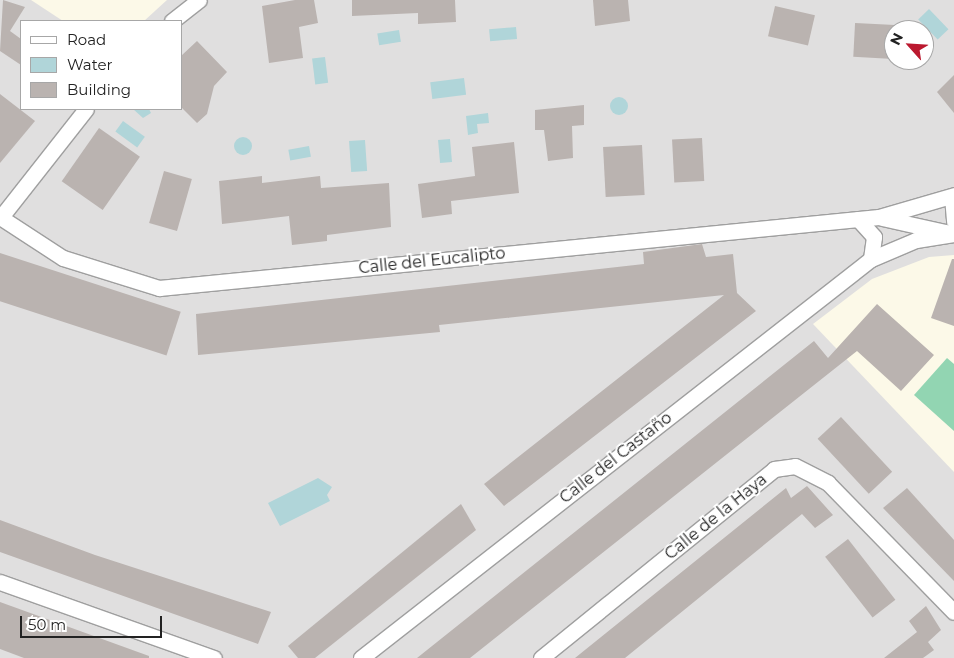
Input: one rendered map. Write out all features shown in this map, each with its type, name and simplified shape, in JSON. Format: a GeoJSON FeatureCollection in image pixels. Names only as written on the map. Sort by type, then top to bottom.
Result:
{"type":"FeatureCollection","features":[{"type":"Feature","properties":{"kind":"street"},"geometry":{"type":"LineString","coordinates":[[173,20],[199,0]]}},
{"type":"Feature","properties":{"kind":"street"},"geometry":{"type":"LineString","coordinates":[[0,217],[85,110]]}},
{"type":"Feature","properties":{"kind":"street"},"geometry":{"type":"LineString","coordinates":[[879,217],[953,196],[954,222]]}},
{"type":"Feature","properties":{"kind":"street","name":"Calle del Eucalipto"},"geometry":{"type":"LineString","coordinates":[[0,217],[63,258],[159,288],[879,217]]}},
{"type":"Feature","properties":{"kind":"street"},"geometry":{"type":"LineString","coordinates":[[879,217],[954,234]]}},
{"type":"Feature","properties":{"kind":"street"},"geometry":{"type":"LineString","coordinates":[[858,220],[874,237],[871,259]]}},
{"type":"Feature","properties":{"kind":"street","name":"Calle del Castaño"},"geometry":{"type":"LineString","coordinates":[[360,658],[871,259],[916,240],[954,234]]}},
{"type":"Feature","properties":{"kind":"street","name":"Calle de la Haya"},"geometry":{"type":"LineString","coordinates":[[541,658],[774,469],[796,466],[828,483],[954,612]]}},
{"type":"Feature","properties":{"kind":"street"},"geometry":{"type":"LineString","coordinates":[[0,582],[214,658]]}},
{"type":"Feature","properties":{"kind":"shaded area"},"geometry":{"type":"Polygon","coordinates":[[[0,0],[954,0],[954,658],[0,658],[0,0]]]}},
{"type":"Feature","properties":{"kind":"shaded area"},"geometry":{"type":"Polygon","coordinates":[[[31,0],[167,0],[145,20],[61,20],[31,0]]]}},
{"type":"Feature","properties":{"kind":"shaded area"},"geometry":{"type":"Polygon","coordinates":[[[954,255],[954,472],[813,324],[872,279],[929,257],[954,255]]]}},
{"type":"Feature","properties":{"kind":"green space"},"geometry":{"type":"Polygon","coordinates":[[[947,358],[954,364],[954,431],[914,395],[947,358]]]}},
{"type":"Feature","properties":{"kind":"water"},"geometry":{"type":"Polygon","coordinates":[[[929,9],[948,29],[938,40],[934,36],[934,20],[919,20],[929,9]]]}},
{"type":"Feature","properties":{"kind":"water"},"geometry":{"type":"Polygon","coordinates":[[[516,27],[517,39],[490,41],[489,29],[516,27]]]}},
{"type":"Feature","properties":{"kind":"water"},"geometry":{"type":"Polygon","coordinates":[[[399,30],[401,42],[379,45],[377,33],[399,30]]]}},
{"type":"Feature","properties":{"kind":"water"},"geometry":{"type":"Polygon","coordinates":[[[325,57],[328,83],[315,84],[312,59],[325,57]]]}},
{"type":"Feature","properties":{"kind":"water"},"geometry":{"type":"Polygon","coordinates":[[[464,78],[466,95],[432,99],[430,82],[464,78]]]}},
{"type":"Feature","properties":{"kind":"water"},"geometry":{"type":"Polygon","coordinates":[[[619,97],[625,100],[628,106],[625,112],[619,115],[613,112],[610,106],[613,100],[619,97]]]}},
{"type":"Feature","properties":{"kind":"water"},"geometry":{"type":"Polygon","coordinates":[[[134,110],[150,110],[151,113],[143,118],[134,110]]]}},
{"type":"Feature","properties":{"kind":"water"},"geometry":{"type":"Polygon","coordinates":[[[488,113],[489,123],[477,124],[478,133],[468,135],[466,116],[488,113]]]}},
{"type":"Feature","properties":{"kind":"water"},"geometry":{"type":"Polygon","coordinates":[[[123,121],[145,137],[137,147],[115,132],[123,121]]]}},
{"type":"Feature","properties":{"kind":"water"},"geometry":{"type":"Polygon","coordinates":[[[243,137],[249,140],[252,146],[249,152],[243,155],[237,152],[234,146],[237,140],[243,137]]]}},
{"type":"Feature","properties":{"kind":"water"},"geometry":{"type":"Polygon","coordinates":[[[450,139],[452,162],[440,163],[438,140],[450,139]]]}},
{"type":"Feature","properties":{"kind":"water"},"geometry":{"type":"Polygon","coordinates":[[[365,140],[367,171],[351,172],[349,141],[365,140]]]}},
{"type":"Feature","properties":{"kind":"water"},"geometry":{"type":"Polygon","coordinates":[[[309,146],[311,157],[290,160],[288,150],[309,146]]]}},
{"type":"Feature","properties":{"kind":"water"},"geometry":{"type":"Polygon","coordinates":[[[318,478],[332,487],[327,495],[330,501],[280,526],[268,503],[318,478]]]}},
{"type":"Feature","properties":{"kind":"building"},"geometry":{"type":"Polygon","coordinates":[[[3,0],[25,7],[10,31],[20,38],[20,64],[0,51],[3,0]]]}},
{"type":"Feature","properties":{"kind":"building"},"geometry":{"type":"Polygon","coordinates":[[[295,0],[314,0],[318,23],[299,27],[303,58],[269,63],[262,6],[295,0]]]}},
{"type":"Feature","properties":{"kind":"building"},"geometry":{"type":"Polygon","coordinates":[[[352,0],[455,0],[456,22],[418,24],[418,13],[352,16],[352,0]]]}},
{"type":"Feature","properties":{"kind":"building"},"geometry":{"type":"Polygon","coordinates":[[[593,0],[628,0],[630,21],[595,26],[593,0]]]}},
{"type":"Feature","properties":{"kind":"building"},"geometry":{"type":"Polygon","coordinates":[[[775,6],[815,15],[808,45],[768,36],[775,6]]]}},
{"type":"Feature","properties":{"kind":"building"},"geometry":{"type":"Polygon","coordinates":[[[855,23],[884,24],[884,58],[853,57],[855,23]]]}},
{"type":"Feature","properties":{"kind":"building"},"geometry":{"type":"Polygon","coordinates":[[[197,41],[227,72],[214,86],[207,114],[197,123],[182,108],[182,55],[197,41]]]}},
{"type":"Feature","properties":{"kind":"building"},"geometry":{"type":"Polygon","coordinates":[[[954,75],[954,113],[937,92],[954,75]]]}},
{"type":"Feature","properties":{"kind":"building"},"geometry":{"type":"Polygon","coordinates":[[[0,94],[35,121],[0,163],[0,94]]]}},
{"type":"Feature","properties":{"kind":"building"},"geometry":{"type":"Polygon","coordinates":[[[584,105],[584,125],[572,126],[573,158],[548,161],[544,130],[535,130],[535,110],[584,105]]]}},
{"type":"Feature","properties":{"kind":"building"},"geometry":{"type":"Polygon","coordinates":[[[99,128],[140,157],[103,210],[62,181],[99,128]]]}},
{"type":"Feature","properties":{"kind":"building"},"geometry":{"type":"Polygon","coordinates":[[[702,138],[704,181],[674,183],[672,140],[702,138]]]}},
{"type":"Feature","properties":{"kind":"building"},"geometry":{"type":"Polygon","coordinates":[[[514,142],[519,193],[451,201],[452,214],[422,218],[418,184],[475,176],[472,147],[514,142]]]}},
{"type":"Feature","properties":{"kind":"building"},"geometry":{"type":"Polygon","coordinates":[[[642,145],[645,195],[606,197],[603,147],[642,145]]]}},
{"type":"Feature","properties":{"kind":"building"},"geometry":{"type":"Polygon","coordinates":[[[164,171],[192,179],[177,231],[149,223],[164,171]]]}},
{"type":"Feature","properties":{"kind":"building"},"geometry":{"type":"Polygon","coordinates":[[[262,176],[262,183],[320,176],[321,188],[389,183],[391,227],[327,235],[327,241],[292,245],[289,216],[222,224],[219,181],[262,176]]]}},
{"type":"Feature","properties":{"kind":"building"},"geometry":{"type":"Polygon","coordinates":[[[702,244],[706,257],[733,254],[737,293],[756,311],[504,506],[484,484],[724,295],[439,325],[440,332],[198,355],[196,314],[644,264],[643,252],[702,244]]]}},
{"type":"Feature","properties":{"kind":"building"},"geometry":{"type":"Polygon","coordinates":[[[0,253],[181,312],[166,355],[0,301],[0,253]]]}},
{"type":"Feature","properties":{"kind":"building"},"geometry":{"type":"Polygon","coordinates":[[[952,259],[954,259],[954,326],[931,318],[952,259]]]}},
{"type":"Feature","properties":{"kind":"building"},"geometry":{"type":"Polygon","coordinates":[[[877,304],[934,355],[901,391],[857,351],[470,658],[417,658],[814,341],[828,358],[877,304]]]}},
{"type":"Feature","properties":{"kind":"building"},"geometry":{"type":"Polygon","coordinates":[[[841,417],[892,472],[869,494],[818,439],[841,417]]]}},
{"type":"Feature","properties":{"kind":"building"},"geometry":{"type":"Polygon","coordinates":[[[807,486],[833,515],[815,528],[802,514],[625,658],[575,658],[786,488],[791,498],[807,486]]]}},
{"type":"Feature","properties":{"kind":"building"},"geometry":{"type":"Polygon","coordinates":[[[907,488],[954,540],[954,581],[883,508],[907,488]]]}},
{"type":"Feature","properties":{"kind":"building"},"geometry":{"type":"Polygon","coordinates":[[[461,504],[476,530],[315,658],[298,658],[288,646],[461,504]]]}},
{"type":"Feature","properties":{"kind":"building"},"geometry":{"type":"Polygon","coordinates":[[[0,520],[95,555],[271,612],[258,644],[0,552],[0,520]]]}},
{"type":"Feature","properties":{"kind":"building"},"geometry":{"type":"Polygon","coordinates":[[[848,539],[895,600],[873,618],[825,557],[848,539]]]}},
{"type":"Feature","properties":{"kind":"building"},"geometry":{"type":"Polygon","coordinates":[[[0,602],[149,656],[149,658],[24,658],[0,649],[0,602]]]}},
{"type":"Feature","properties":{"kind":"building"},"geometry":{"type":"Polygon","coordinates":[[[926,606],[941,630],[928,642],[934,650],[923,658],[884,658],[917,632],[909,621],[926,606]]]}}]}
